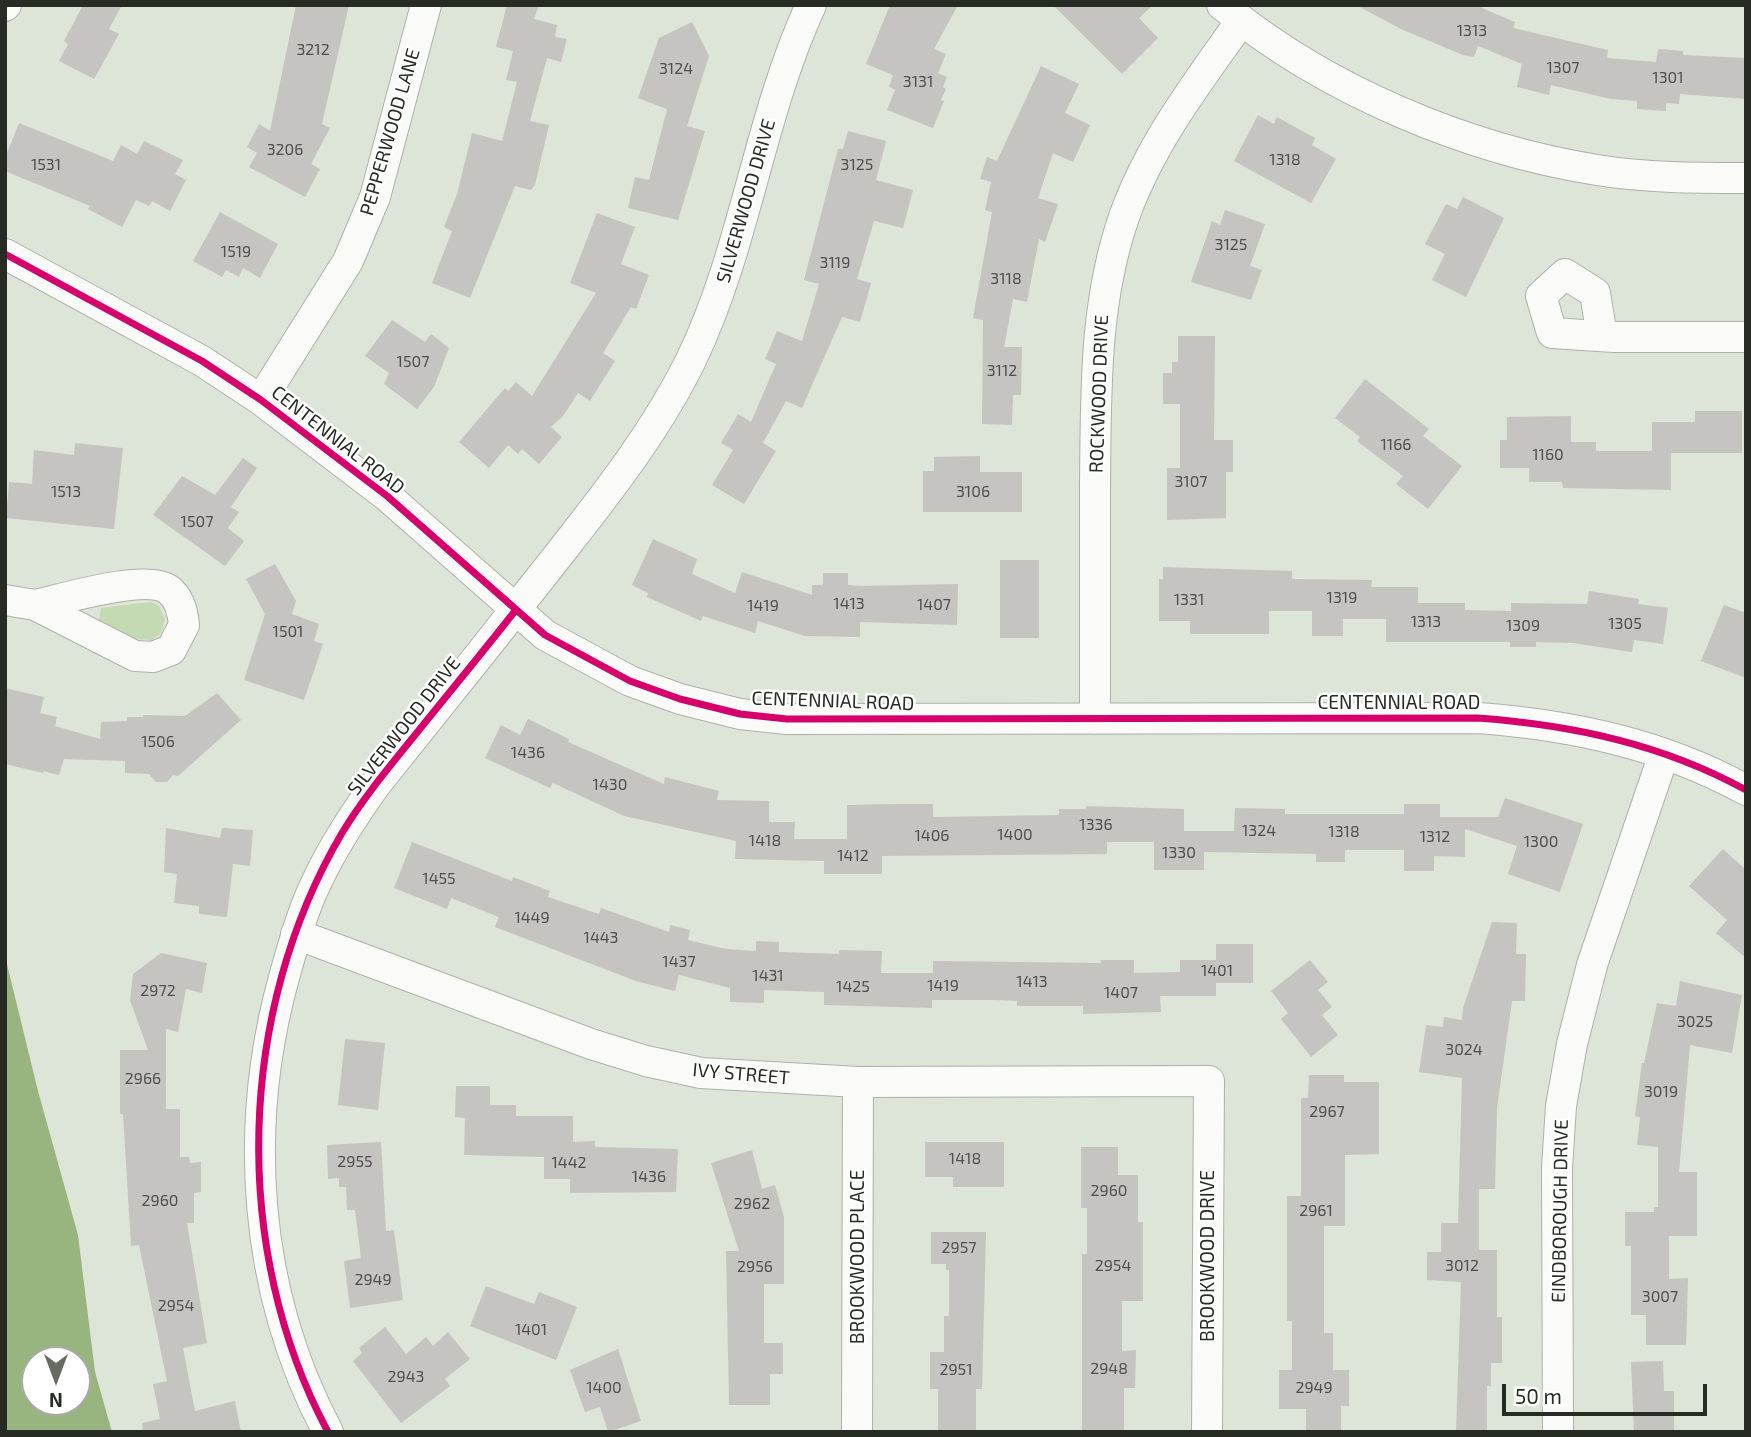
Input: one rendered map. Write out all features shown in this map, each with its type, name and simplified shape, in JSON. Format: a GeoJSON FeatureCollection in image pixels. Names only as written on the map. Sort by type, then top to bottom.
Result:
{"type":"FeatureCollection","features":[{"type":"Feature","properties":{"kind":"street","name":"PEPPERWOOD LANE"},"geometry":{"type":"LineString","coordinates":[[261,400],[348,261],[375,197],[426,5]]}},
{"type":"Feature","properties":{"kind":"street","name":"SILVERWOOD DRIVE"},"geometry":{"type":"LineString","coordinates":[[328,1432],[284,1329],[269,1261],[259,1188],[258,1128],[264,1069],[275,1006],[296,934],[317,881],[343,831],[376,784],[618,481],[657,423],[691,360],[723,285],[742,229],[770,114],[811,5]]}},
{"type":"Feature","properties":{"kind":"street"},"geometry":{"type":"LineString","coordinates":[[1232,13],[1325,75],[1426,123],[1486,144],[1599,170],[1675,178],[1746,178]]}},
{"type":"Feature","properties":{"kind":"street","name":"ROCKWOOD DRIVE"},"geometry":{"type":"LineString","coordinates":[[1094,719],[1096,358],[1103,298],[1125,215],[1150,159],[1232,13]]}},
{"type":"Feature","properties":{"kind":"street","name":"CENTENNIAL ROAD"},"geometry":{"type":"LineString","coordinates":[[5,254],[202,361],[261,400],[387,496],[545,635],[630,681],[680,699],[740,714],[787,719],[1478,718],[1540,723],[1611,736],[1664,754],[1746,790]]}},
{"type":"Feature","properties":{"kind":"street"},"geometry":{"type":"LineString","coordinates":[[1602,336],[1746,337]]}},
{"type":"Feature","properties":{"kind":"street"},"geometry":{"type":"LineString","coordinates":[[5,600],[35,605]]}},
{"type":"Feature","properties":{"kind":"street","name":"EINDBOROUGH DRIVE"},"geometry":{"type":"LineString","coordinates":[[1558,1432],[1557,1168],[1562,1106],[1572,1044],[1592,965],[1664,754]]}},
{"type":"Feature","properties":{"kind":"street","name":"IVY STREET"},"geometry":{"type":"LineString","coordinates":[[296,934],[591,1044],[646,1061],[701,1073],[858,1082],[1209,1081]]}},
{"type":"Feature","properties":{"kind":"street","name":"BROOKWOOD DRIVE"},"geometry":{"type":"LineString","coordinates":[[1207,1432],[1209,1081]]}},
{"type":"Feature","properties":{"kind":"street","name":"BROOKWOOD PLACE"},"geometry":{"type":"LineString","coordinates":[[857,1432],[858,1082]]}},
{"type":"Feature","properties":{"kind":"shaded area"},"geometry":{"type":"Polygon","coordinates":[[[151,602],[159,606],[165,619],[161,633],[152,640],[136,639],[99,620],[101,608],[151,602]]]}},
{"type":"Feature","properties":{"kind":"shaded area"},"geometry":{"type":"Polygon","coordinates":[[[5,956],[38,1091],[78,1235],[95,1372],[112,1432],[5,1432],[5,956]]]}},
{"type":"Feature","properties":{"kind":"building"},"geometry":{"type":"Polygon","coordinates":[[[83,5],[122,5],[109,29],[119,34],[94,79],[59,61],[68,44],[64,41],[83,5]]]}},
{"type":"Feature","properties":{"kind":"building"},"geometry":{"type":"Polygon","coordinates":[[[296,5],[349,5],[322,124],[330,128],[311,164],[320,169],[305,197],[249,167],[257,153],[247,147],[259,124],[270,131],[296,5]]]}},
{"type":"Feature","properties":{"kind":"building"},"geometry":{"type":"Polygon","coordinates":[[[507,5],[539,5],[534,19],[557,25],[555,37],[567,39],[561,62],[547,58],[530,121],[549,125],[535,185],[531,190],[515,186],[470,298],[432,283],[452,231],[444,227],[457,194],[472,133],[502,141],[517,82],[506,80],[513,51],[496,47],[507,5]]]}},
{"type":"Feature","properties":{"kind":"building"},"geometry":{"type":"Polygon","coordinates":[[[890,5],[958,5],[934,49],[946,54],[938,73],[947,77],[941,100],[944,101],[933,128],[887,110],[895,90],[889,87],[893,75],[866,64],[890,5]]]}},
{"type":"Feature","properties":{"kind":"building"},"geometry":{"type":"Polygon","coordinates":[[[1053,5],[1153,5],[1139,18],[1158,38],[1122,74],[1053,5]]]}},
{"type":"Feature","properties":{"kind":"building"},"geometry":{"type":"Polygon","coordinates":[[[1356,5],[1475,5],[1515,22],[1513,28],[1608,50],[1607,58],[1656,62],[1658,49],[1683,51],[1683,55],[1746,58],[1746,99],[1680,94],[1679,104],[1666,103],[1666,111],[1637,109],[1637,101],[1611,99],[1551,85],[1549,95],[1517,87],[1522,64],[1478,46],[1474,57],[1463,55],[1403,30],[1356,5]]]}},
{"type":"Feature","properties":{"kind":"building"},"geometry":{"type":"Polygon","coordinates":[[[692,22],[709,56],[687,126],[705,131],[678,220],[628,208],[635,177],[649,180],[667,109],[638,98],[659,38],[692,22]]]}},
{"type":"Feature","properties":{"kind":"building"},"geometry":{"type":"Polygon","coordinates":[[[1041,66],[1079,84],[1065,113],[1090,125],[1073,162],[1053,153],[1038,198],[1058,204],[1045,242],[1039,239],[1027,302],[1013,299],[1004,347],[1022,347],[1021,395],[1013,395],[1012,425],[982,424],[983,320],[973,318],[992,212],[985,210],[991,182],[980,179],[987,157],[997,161],[1041,66]]]}},
{"type":"Feature","properties":{"kind":"building"},"geometry":{"type":"Polygon","coordinates":[[[1258,115],[1274,124],[1277,117],[1315,138],[1312,145],[1336,159],[1311,203],[1234,161],[1258,115]]]}},
{"type":"Feature","properties":{"kind":"building"},"geometry":{"type":"Polygon","coordinates":[[[19,123],[113,161],[121,145],[137,154],[144,141],[183,160],[175,174],[186,180],[170,211],[152,201],[149,206],[136,200],[122,227],[88,209],[90,206],[5,171],[5,158],[19,123]]]}},
{"type":"Feature","properties":{"kind":"building"},"geometry":{"type":"Polygon","coordinates":[[[848,131],[886,141],[876,180],[913,190],[903,228],[874,221],[857,279],[871,283],[860,322],[842,317],[802,408],[786,401],[763,443],[776,451],[744,504],[712,485],[733,450],[721,443],[738,414],[751,422],[776,364],[765,359],[777,331],[802,341],[819,284],[804,280],[838,149],[843,149],[848,131]]]}},
{"type":"Feature","properties":{"kind":"building"},"geometry":{"type":"Polygon","coordinates":[[[1463,197],[1504,218],[1466,297],[1432,280],[1445,254],[1425,244],[1446,204],[1457,209],[1463,197]]]}},
{"type":"Feature","properties":{"kind":"building"},"geometry":{"type":"Polygon","coordinates":[[[1225,210],[1265,224],[1250,266],[1262,270],[1251,300],[1191,282],[1212,221],[1220,225],[1225,210]]]}},
{"type":"Feature","properties":{"kind":"building"},"geometry":{"type":"Polygon","coordinates":[[[220,212],[278,244],[260,278],[243,268],[239,277],[226,270],[222,277],[193,261],[220,212]]]}},
{"type":"Feature","properties":{"kind":"building"},"geometry":{"type":"Polygon","coordinates":[[[597,213],[635,227],[621,264],[649,275],[636,309],[631,307],[603,353],[615,361],[590,401],[578,393],[563,416],[551,427],[562,437],[539,464],[522,449],[518,454],[508,445],[489,468],[459,442],[505,388],[508,391],[516,382],[532,396],[596,293],[570,283],[597,213]]]}},
{"type":"Feature","properties":{"kind":"building"},"geometry":{"type":"Polygon","coordinates":[[[392,320],[425,342],[431,334],[449,348],[434,387],[417,409],[384,384],[389,373],[365,356],[392,320]]]}},
{"type":"Feature","properties":{"kind":"building"},"geometry":{"type":"Polygon","coordinates":[[[1178,336],[1215,336],[1214,440],[1233,440],[1233,472],[1226,472],[1226,518],[1167,520],[1167,468],[1180,468],[1180,404],[1163,404],[1163,373],[1172,373],[1172,362],[1178,362],[1178,336]]]}},
{"type":"Feature","properties":{"kind":"building"},"geometry":{"type":"Polygon","coordinates":[[[1365,379],[1429,429],[1423,436],[1462,466],[1428,509],[1396,484],[1403,476],[1357,441],[1360,437],[1335,418],[1365,379]]]}},
{"type":"Feature","properties":{"kind":"building"},"geometry":{"type":"Polygon","coordinates":[[[1695,411],[1742,411],[1742,453],[1671,453],[1671,490],[1563,488],[1562,482],[1529,482],[1529,468],[1500,468],[1500,440],[1507,440],[1507,417],[1571,416],[1571,442],[1596,442],[1596,451],[1652,451],[1652,422],[1695,422],[1695,411]]]}},
{"type":"Feature","properties":{"kind":"building"},"geometry":{"type":"Polygon","coordinates":[[[75,443],[123,448],[114,529],[6,518],[9,482],[32,484],[34,450],[74,455],[75,443]]]}},
{"type":"Feature","properties":{"kind":"building"},"geometry":{"type":"Polygon","coordinates":[[[980,456],[980,472],[1022,472],[1022,512],[923,512],[923,471],[934,471],[934,457],[980,456]]]}},
{"type":"Feature","properties":{"kind":"building"},"geometry":{"type":"Polygon","coordinates":[[[243,458],[257,468],[231,507],[239,512],[228,528],[244,541],[225,566],[153,515],[182,476],[215,495],[243,458]]]}},
{"type":"Feature","properties":{"kind":"building"},"geometry":{"type":"Polygon","coordinates":[[[653,539],[697,559],[692,574],[735,593],[742,572],[812,595],[812,585],[823,585],[823,573],[848,573],[848,585],[860,586],[958,584],[957,625],[860,622],[860,637],[805,636],[758,621],[755,633],[703,616],[701,621],[647,597],[648,593],[632,585],[653,539]]]}},
{"type":"Feature","properties":{"kind":"building"},"geometry":{"type":"Polygon","coordinates":[[[1000,560],[1039,560],[1039,638],[1000,638],[1000,560]]]}},
{"type":"Feature","properties":{"kind":"building"},"geometry":{"type":"Polygon","coordinates":[[[275,564],[296,601],[292,614],[319,624],[314,641],[323,644],[304,700],[244,680],[265,614],[246,579],[275,564]]]}},
{"type":"Feature","properties":{"kind":"building"},"geometry":{"type":"Polygon","coordinates":[[[1163,567],[1292,571],[1292,579],[1372,580],[1371,587],[1418,587],[1418,603],[1465,603],[1465,610],[1511,611],[1511,603],[1587,604],[1589,591],[1639,599],[1638,604],[1668,608],[1663,644],[1634,640],[1632,652],[1573,643],[1536,642],[1536,647],[1510,647],[1510,642],[1386,642],[1386,619],[1343,619],[1343,636],[1312,636],[1312,611],[1269,611],[1269,634],[1190,634],[1190,621],[1159,621],[1159,579],[1163,580],[1163,567]]]}},
{"type":"Feature","properties":{"kind":"building"},"geometry":{"type":"Polygon","coordinates":[[[1724,605],[1746,613],[1746,678],[1701,661],[1724,605]]]}},
{"type":"Feature","properties":{"kind":"building"},"geometry":{"type":"Polygon","coordinates":[[[5,688],[44,697],[40,713],[57,717],[55,726],[100,739],[101,722],[127,721],[127,717],[143,715],[185,716],[217,693],[241,720],[178,776],[173,775],[167,782],[156,782],[149,774],[125,773],[125,761],[64,759],[59,775],[43,773],[5,764],[5,688]]]}},
{"type":"Feature","properties":{"kind":"building"},"geometry":{"type":"Polygon","coordinates":[[[528,719],[569,739],[568,742],[664,784],[665,777],[719,791],[717,800],[769,801],[769,822],[795,822],[794,839],[847,839],[847,805],[933,804],[933,817],[1059,815],[1059,809],[1086,809],[1086,806],[1184,809],[1184,831],[1234,831],[1235,808],[1285,809],[1285,814],[1404,814],[1404,804],[1440,804],[1440,817],[1498,817],[1505,798],[1583,824],[1560,892],[1508,874],[1517,846],[1465,829],[1465,857],[1434,856],[1434,871],[1404,871],[1404,850],[1345,850],[1345,862],[1316,862],[1316,854],[1204,852],[1204,870],[1154,870],[1154,842],[1107,842],[1107,854],[882,856],[882,874],[824,874],[824,861],[735,859],[736,841],[624,816],[553,783],[550,788],[485,758],[501,725],[520,735],[528,719]]]}},
{"type":"Feature","properties":{"kind":"building"},"geometry":{"type":"Polygon","coordinates":[[[166,828],[220,838],[222,828],[253,830],[250,866],[233,864],[227,917],[199,914],[199,906],[174,903],[177,874],[164,872],[166,828]]]}},
{"type":"Feature","properties":{"kind":"building"},"geometry":{"type":"Polygon","coordinates":[[[412,842],[512,881],[513,877],[550,891],[548,897],[599,914],[601,908],[669,932],[670,925],[690,930],[688,940],[726,949],[756,951],[756,941],[779,942],[779,952],[839,954],[839,950],[882,951],[881,973],[933,973],[933,961],[1101,963],[1100,960],[1134,960],[1134,973],[1180,972],[1180,960],[1216,960],[1216,944],[1253,944],[1253,983],[1216,983],[1216,996],[1160,996],[1161,1012],[1083,1014],[1083,1006],[1017,1006],[1017,1001],[995,1000],[932,1000],[932,1008],[824,1005],[824,992],[764,990],[764,1003],[730,1002],[730,988],[679,975],[675,991],[636,981],[495,927],[499,917],[451,898],[447,909],[394,888],[412,842]]]}},
{"type":"Feature","properties":{"kind":"building"},"geometry":{"type":"Polygon","coordinates":[[[1723,849],[1746,870],[1746,958],[1716,933],[1727,920],[1689,886],[1723,849]]]}},
{"type":"Feature","properties":{"kind":"building"},"geometry":{"type":"Polygon","coordinates":[[[1492,922],[1517,923],[1516,954],[1526,954],[1525,1001],[1512,1001],[1497,1108],[1495,1189],[1479,1189],[1479,1250],[1497,1250],[1497,1317],[1502,1317],[1502,1363],[1491,1363],[1491,1386],[1487,1386],[1487,1432],[1456,1432],[1461,1282],[1427,1280],[1427,1252],[1441,1252],[1441,1223],[1458,1223],[1462,1078],[1419,1072],[1426,1025],[1443,1027],[1444,1017],[1462,1020],[1463,1008],[1492,922]]]}},
{"type":"Feature","properties":{"kind":"building"},"geometry":{"type":"Polygon","coordinates":[[[161,953],[207,963],[202,993],[186,989],[178,1032],[166,1029],[166,1109],[180,1109],[180,1157],[189,1157],[190,1163],[201,1162],[201,1192],[194,1193],[194,1223],[187,1223],[207,1343],[183,1348],[195,1411],[235,1401],[241,1432],[143,1432],[142,1423],[160,1419],[153,1384],[167,1381],[139,1245],[131,1246],[123,1114],[120,1114],[120,1050],[148,1050],[130,1000],[133,974],[161,953]]]}},
{"type":"Feature","properties":{"kind":"building"},"geometry":{"type":"Polygon","coordinates":[[[1310,960],[1328,982],[1318,990],[1332,1007],[1322,1015],[1338,1035],[1311,1057],[1281,1019],[1288,1013],[1271,991],[1310,960]]]}},
{"type":"Feature","properties":{"kind":"building"},"geometry":{"type":"Polygon","coordinates":[[[1680,981],[1742,995],[1732,1053],[1690,1045],[1679,1172],[1697,1172],[1697,1236],[1669,1236],[1669,1279],[1688,1278],[1686,1345],[1646,1345],[1646,1315],[1631,1315],[1631,1246],[1625,1246],[1625,1212],[1654,1212],[1654,1207],[1658,1207],[1658,1147],[1637,1145],[1640,1117],[1635,1116],[1642,1063],[1657,1003],[1676,1006],[1680,981]]]}},
{"type":"Feature","properties":{"kind":"building"},"geometry":{"type":"Polygon","coordinates":[[[345,1039],[385,1043],[378,1110],[338,1105],[345,1039]]]}},
{"type":"Feature","properties":{"kind":"building"},"geometry":{"type":"Polygon","coordinates":[[[1309,1075],[1344,1075],[1344,1082],[1379,1082],[1379,1154],[1345,1155],[1345,1226],[1324,1226],[1324,1333],[1333,1333],[1333,1370],[1349,1370],[1349,1406],[1341,1406],[1341,1432],[1306,1432],[1306,1409],[1279,1409],[1279,1370],[1292,1370],[1292,1321],[1287,1321],[1287,1196],[1301,1196],[1301,1098],[1308,1098],[1309,1075]]]}},
{"type":"Feature","properties":{"kind":"building"},"geometry":{"type":"Polygon","coordinates":[[[456,1086],[490,1086],[490,1105],[516,1105],[516,1116],[573,1116],[573,1142],[595,1141],[595,1147],[678,1149],[676,1192],[570,1193],[570,1179],[544,1179],[544,1157],[464,1155],[465,1118],[455,1117],[456,1086]]]}},
{"type":"Feature","properties":{"kind":"building"},"geometry":{"type":"Polygon","coordinates":[[[381,1142],[386,1231],[394,1230],[403,1300],[350,1308],[344,1261],[361,1258],[355,1210],[347,1210],[346,1187],[339,1187],[339,1178],[328,1179],[327,1145],[381,1142]]]}},
{"type":"Feature","properties":{"kind":"building"},"geometry":{"type":"Polygon","coordinates":[[[925,1142],[1004,1142],[1004,1187],[953,1187],[953,1177],[925,1177],[925,1142]]]}},
{"type":"Feature","properties":{"kind":"building"},"geometry":{"type":"Polygon","coordinates":[[[1081,1147],[1118,1147],[1118,1175],[1138,1175],[1138,1222],[1143,1222],[1143,1301],[1122,1301],[1122,1351],[1136,1350],[1135,1388],[1124,1388],[1124,1432],[1082,1432],[1082,1254],[1087,1254],[1087,1208],[1081,1208],[1081,1147]]]}},
{"type":"Feature","properties":{"kind":"building"},"geometry":{"type":"Polygon","coordinates":[[[752,1150],[762,1189],[775,1185],[784,1217],[784,1284],[764,1284],[764,1343],[783,1343],[783,1374],[770,1374],[770,1405],[729,1405],[726,1251],[739,1251],[711,1163],[752,1150]]]}},
{"type":"Feature","properties":{"kind":"building"},"geometry":{"type":"Polygon","coordinates":[[[931,1232],[986,1232],[982,1389],[976,1389],[976,1432],[938,1432],[938,1389],[930,1389],[930,1352],[944,1352],[944,1316],[949,1316],[949,1270],[946,1270],[946,1264],[931,1264],[931,1232]]]}},
{"type":"Feature","properties":{"kind":"building"},"geometry":{"type":"Polygon","coordinates":[[[486,1286],[534,1304],[539,1292],[577,1307],[556,1360],[470,1326],[486,1286]]]}},
{"type":"Feature","properties":{"kind":"building"},"geometry":{"type":"Polygon","coordinates":[[[385,1327],[406,1354],[426,1337],[433,1346],[448,1332],[470,1359],[445,1379],[450,1386],[401,1423],[353,1361],[362,1353],[359,1348],[385,1327]]]}},
{"type":"Feature","properties":{"kind":"building"},"geometry":{"type":"Polygon","coordinates":[[[618,1349],[641,1421],[608,1432],[600,1407],[585,1412],[570,1370],[618,1349]]]}},
{"type":"Feature","properties":{"kind":"building"},"geometry":{"type":"Polygon","coordinates":[[[1663,1361],[1664,1391],[1674,1391],[1674,1432],[1634,1432],[1631,1362],[1663,1361]]]}},
{"type":"Feature","properties":{"kind":"cycle path"},"geometry":{"type":"LineString","coordinates":[[5,254],[202,361],[261,400],[387,496],[545,635],[630,681],[680,699],[740,714],[787,719],[1478,718],[1548,726],[1616,739],[1682,760],[1746,790]]}},
{"type":"Feature","properties":{"kind":"cycle path"},"geometry":{"type":"LineString","coordinates":[[328,1432],[296,1361],[274,1286],[262,1209],[259,1131],[266,1052],[282,976],[307,902],[350,820],[386,770],[515,611]]}}]}
